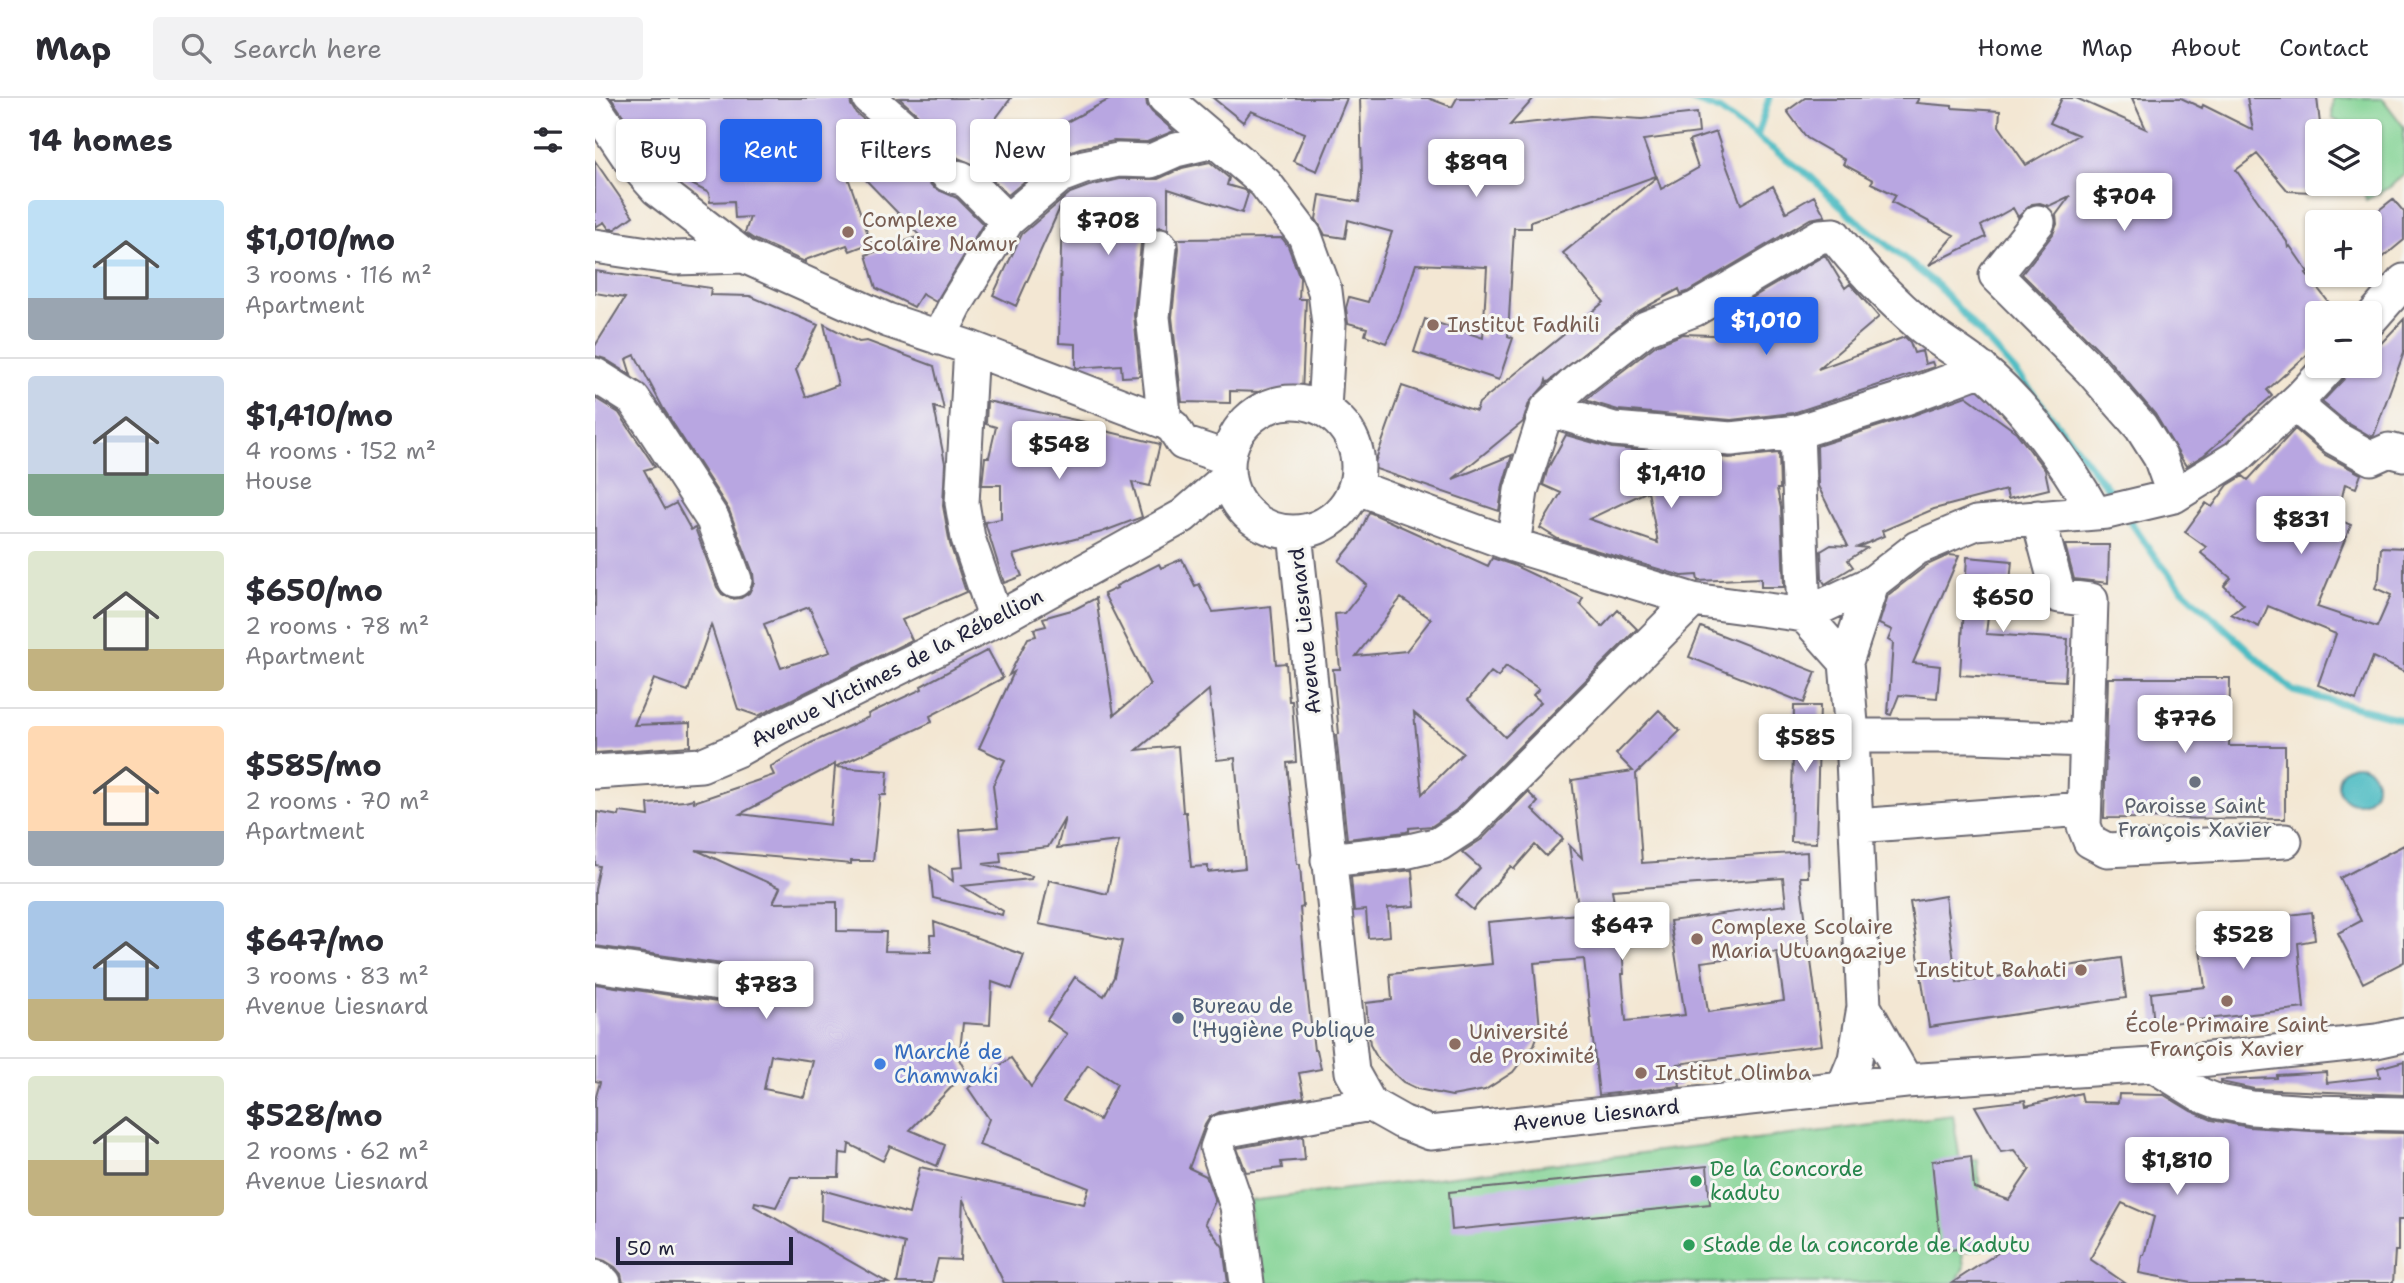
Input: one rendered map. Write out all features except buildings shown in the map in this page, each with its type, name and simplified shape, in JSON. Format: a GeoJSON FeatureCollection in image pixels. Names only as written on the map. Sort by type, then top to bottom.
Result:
{"type":"FeatureCollection","features":[{"type":"Feature","properties":{"kind":"street"},"geometry":{"type":"LineString","coordinates":[[869,98],[904,128],[948,175],[969,183],[1007,221]]}},
{"type":"Feature","properties":{"kind":"street"},"geometry":{"type":"LineString","coordinates":[[1165,98],[1265,183],[1305,236],[1325,291],[1329,324],[1324,409]]}},
{"type":"Feature","properties":{"kind":"street"},"geometry":{"type":"LineString","coordinates":[[595,108],[627,155],[657,189],[744,256],[887,320],[971,348],[1169,424]]}},
{"type":"Feature","properties":{"kind":"street"},"geometry":{"type":"LineString","coordinates":[[939,338],[957,302],[1007,221],[1060,176],[1084,167],[1118,160],[1151,161],[1177,150],[1214,141]]}},
{"type":"Feature","properties":{"kind":"street"},"geometry":{"type":"LineString","coordinates":[[2038,222],[1996,275],[2091,370],[2141,427],[2160,457],[2165,499]]}},
{"type":"Feature","properties":{"kind":"street"},"geometry":{"type":"LineString","coordinates":[[1513,545],[1521,491],[1547,409],[1576,382],[1646,328],[1695,309],[1821,236],[1835,235],[1852,258],[1921,326],[1982,369],[2050,444],[2101,512]]}},
{"type":"Feature","properties":{"kind":"street"},"geometry":{"type":"LineString","coordinates":[[595,246],[675,258],[744,256]]}},
{"type":"Feature","properties":{"kind":"street"},"geometry":{"type":"LineString","coordinates":[[1160,246],[1153,317],[1169,424],[1183,443],[1233,468],[1253,520],[1273,530],[1295,533],[1320,526],[1342,511],[1355,487],[1358,465],[1353,443],[1342,424],[1324,409],[1301,402],[1277,404],[1255,414],[1233,468]]}},
{"type":"Feature","properties":{"kind":"street"},"geometry":{"type":"LineString","coordinates":[[2382,306],[2404,281]]}},
{"type":"Feature","properties":{"kind":"street"},"geometry":{"type":"LineString","coordinates":[[971,348],[962,503],[968,538],[996,620]]}},
{"type":"Feature","properties":{"kind":"street"},"geometry":{"type":"LineString","coordinates":[[1547,409],[1614,429],[1731,439],[1797,432],[1905,398],[1982,369]]}},
{"type":"Feature","properties":{"kind":"street"},"geometry":{"type":"LineString","coordinates":[[595,375],[633,399],[650,423],[713,520],[735,580]]}},
{"type":"Feature","properties":{"kind":"street"},"geometry":{"type":"LineString","coordinates":[[1355,487],[1513,545],[1693,600],[1804,615],[1872,583],[1917,548],[1976,523],[2101,512],[2165,499],[2237,457],[2319,378]]}},
{"type":"Feature","properties":{"kind":"street"},"geometry":{"type":"LineString","coordinates":[[2301,397],[2305,413],[2335,438],[2371,458],[2389,450],[2404,454]]}},
{"type":"Feature","properties":{"kind":"street"},"geometry":{"type":"LineString","coordinates":[[1797,432],[1804,615],[1846,662]]}},
{"type":"Feature","properties":{"kind":"street","name":"Avenue Victimes de la Rébellion"},"geometry":{"type":"LineString","coordinates":[[595,772],[701,765],[739,749],[777,727],[996,620],[1183,516],[1233,468]]}},
{"type":"Feature","properties":{"kind":"street"},"geometry":{"type":"LineString","coordinates":[[2038,517],[2059,596],[2091,600],[2084,809],[2084,826],[2090,841],[2107,850],[2285,841]]}},
{"type":"Feature","properties":{"kind":"street","name":"Avenue Liesnard"},"geometry":{"type":"LineString","coordinates":[[1295,533],[1352,1072],[1370,1104],[1402,1122],[1430,1133],[1906,1081],[2153,1065],[2377,1041],[2404,1035]]}},
{"type":"Feature","properties":{"kind":"street"},"geometry":{"type":"LineString","coordinates":[[1843,1088],[1855,1059],[1864,1007],[1852,736],[1846,662],[1872,583]]}},
{"type":"Feature","properties":{"kind":"street"},"geometry":{"type":"LineString","coordinates":[[1328,860],[1409,851],[1439,844],[1468,825],[1693,600]]}},
{"type":"Feature","properties":{"kind":"street"},"geometry":{"type":"LineString","coordinates":[[1852,736],[2087,740]]}},
{"type":"Feature","properties":{"kind":"street"},"geometry":{"type":"LineString","coordinates":[[1856,826],[2084,809]]}},
{"type":"Feature","properties":{"kind":"street"},"geometry":{"type":"LineString","coordinates":[[595,965],[726,984]]}},
{"type":"Feature","properties":{"kind":"street"},"geometry":{"type":"LineString","coordinates":[[1864,1007],[1906,1081]]}},
{"type":"Feature","properties":{"kind":"street"},"geometry":{"type":"LineString","coordinates":[[2153,1065],[2219,1102],[2252,1108],[2311,1112],[2404,1114]]}},
{"type":"Feature","properties":{"kind":"street"},"geometry":{"type":"LineString","coordinates":[[1247,1283],[1237,1206],[1217,1148],[1223,1132],[1370,1104]]}},
{"type":"Feature","properties":{"kind":"street"},"geometry":{"type":"LineString","coordinates":[[595,1277],[604,1283]]}},
{"type":"Feature","properties":{"kind":"green space"},"geometry":{"type":"Polygon","coordinates":[[[2333,98],[2382,98],[2404,127],[2404,174],[2382,191],[2382,119],[2332,118],[2333,98]]]}},
{"type":"Feature","properties":{"kind":"green space","name":"De la Concorde kadutu"},"geometry":{"type":"Polygon","coordinates":[[[1953,1115],[1960,1161],[1978,1160],[1983,1249],[1962,1252],[1964,1267],[1956,1283],[1258,1283],[1249,1201],[1953,1115]]]}},
{"type":"Feature","properties":{"kind":"water"},"geometry":{"type":"Polygon","coordinates":[[[2357,765],[2370,771],[2376,784],[2370,797],[2357,803],[2344,797],[2338,784],[2344,771],[2357,765]]]}},
{"type":"Feature","properties":{"kind":"waterway"},"geometry":{"type":"LineString","coordinates":[[1686,98],[1719,110],[1810,176],[1849,214],[1937,285],[2021,378],[2116,499]]}},
{"type":"Feature","properties":{"kind":"waterway"},"geometry":{"type":"LineString","coordinates":[[1757,137],[1769,98]]}},
{"type":"Feature","properties":{"kind":"waterway"},"geometry":{"type":"LineString","coordinates":[[2128,518],[2180,587],[2293,691],[2404,720]]}},
{"type":"Feature","properties":{"kind":"place","name":"Complexe Scolaire Namur"},"geometry":{"type":"Point","coordinates":[848,232]}},
{"type":"Feature","properties":{"kind":"place","name":"Institut Fadhili"},"geometry":{"type":"Point","coordinates":[1433,325]}},
{"type":"Feature","properties":{"kind":"place","name":"Paroisse Saint François Xavier"},"geometry":{"type":"Point","coordinates":[2195,782]}},
{"type":"Feature","properties":{"kind":"place","name":"Complexe Scolaire Maria Utuangaziye"},"geometry":{"type":"Point","coordinates":[1697,939]}},
{"type":"Feature","properties":{"kind":"place","name":"Institut Bahati"},"geometry":{"type":"Point","coordinates":[2081,970]}},
{"type":"Feature","properties":{"kind":"place","name":"École Primaire Saint François Xavier"},"geometry":{"type":"Point","coordinates":[2227,1001]}},
{"type":"Feature","properties":{"kind":"place","name":"Bureau de l'Hygiène Publique"},"geometry":{"type":"Point","coordinates":[1178,1018]}},
{"type":"Feature","properties":{"kind":"place","name":"Université de Proximité"},"geometry":{"type":"Point","coordinates":[1455,1044]}},
{"type":"Feature","properties":{"kind":"place","name":"Marché de Chamwaki"},"geometry":{"type":"Point","coordinates":[880,1064]}},
{"type":"Feature","properties":{"kind":"place","name":"Institut Olimba"},"geometry":{"type":"Point","coordinates":[1641,1073]}},
{"type":"Feature","properties":{"kind":"place","name":"De la Concorde kadutu"},"geometry":{"type":"Point","coordinates":[1696,1181]}},
{"type":"Feature","properties":{"kind":"place","name":"Stade de la concorde de Kadutu"},"geometry":{"type":"Point","coordinates":[1689,1245]}}]}
